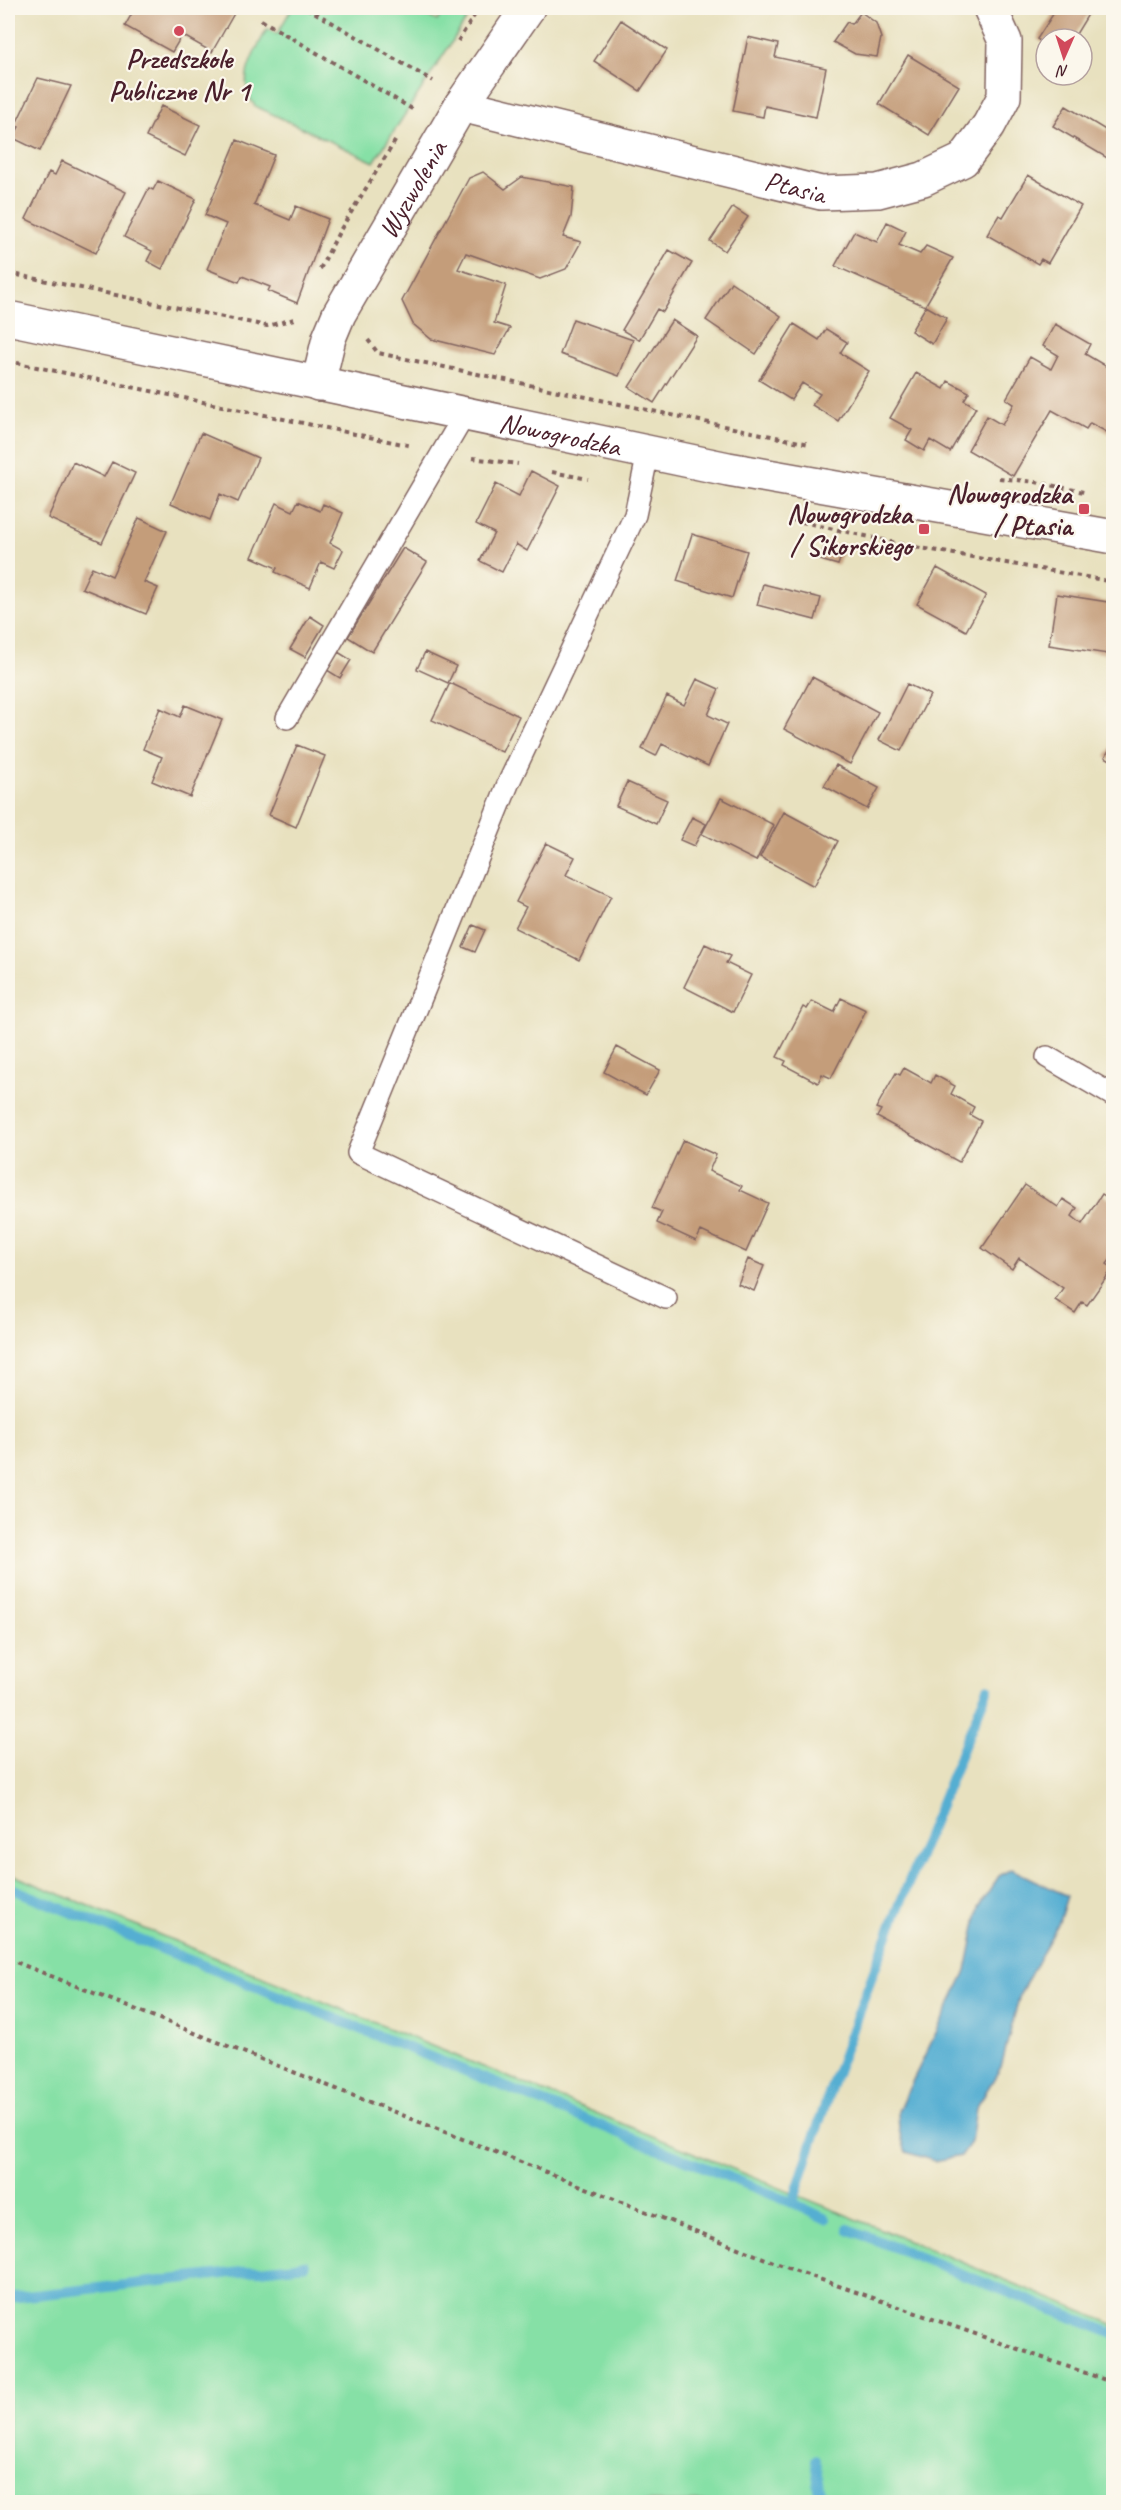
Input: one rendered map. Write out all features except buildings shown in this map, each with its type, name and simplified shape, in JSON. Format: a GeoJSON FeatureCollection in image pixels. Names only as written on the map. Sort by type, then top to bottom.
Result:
{"type":"FeatureCollection","features":[{"type":"Feature","properties":{"kind":"street","name":"Wyzwolenia"},"geometry":{"type":"LineString","coordinates":[[318,384],[333,330],[376,248],[461,105],[528,8]]}},
{"type":"Feature","properties":{"kind":"street","name":"Ptasia"},"geometry":{"type":"LineString","coordinates":[[461,105],[821,193],[878,191],[923,179],[963,160],[989,125],[1004,97],[1006,77],[1005,41],[990,8]]}},
{"type":"Feature","properties":{"kind":"street","name":"Nowogrodzka"},"geometry":{"type":"LineString","coordinates":[[8,318],[648,453],[1113,537]]}},
{"type":"Feature","properties":{"kind":"lane"},"geometry":{"type":"LineString","coordinates":[[287,718],[465,414]]}},
{"type":"Feature","properties":{"kind":"lane"},"geometry":{"type":"LineString","coordinates":[[648,453],[635,515],[507,784],[358,1153],[666,1298]]}},
{"type":"Feature","properties":{"kind":"lane"},"geometry":{"type":"LineString","coordinates":[[1047,1057],[1113,1096]]}},
{"type":"Feature","properties":{"kind":"path"},"geometry":{"type":"LineString","coordinates":[[307,8],[433,81]]}},
{"type":"Feature","properties":{"kind":"path"},"geometry":{"type":"LineString","coordinates":[[261,20],[414,110]]}},
{"type":"Feature","properties":{"kind":"path"},"geometry":{"type":"LineString","coordinates":[[8,273],[267,326],[296,318],[369,340],[378,353],[815,445]]}},
{"type":"Feature","properties":{"kind":"path"},"geometry":{"type":"LineString","coordinates":[[8,361],[490,462],[527,465]]}},
{"type":"Feature","properties":{"kind":"path"},"geometry":{"type":"LineString","coordinates":[[550,471],[641,490]]}},
{"type":"Feature","properties":{"kind":"path"},"geometry":{"type":"LineString","coordinates":[[993,477],[1036,482],[1094,495]]}},
{"type":"Feature","properties":{"kind":"path"},"geometry":{"type":"LineString","coordinates":[[784,518],[915,547],[1113,582]]}},
{"type":"Feature","properties":{"kind":"path"},"geometry":{"type":"LineString","coordinates":[[8,1959],[790,2269],[1113,2384]]}},
{"type":"Feature","properties":{"kind":"green space"},"geometry":{"type":"Polygon","coordinates":[[[292,8],[413,8],[437,21],[446,8],[474,8],[374,162],[255,106],[249,96],[247,77],[252,57],[267,29],[277,34],[292,8]]]}},
{"type":"Feature","properties":{"kind":"green space"},"geometry":{"type":"Polygon","coordinates":[[[8,1873],[1113,2324],[1113,2502],[8,2502],[8,1873]]]}},
{"type":"Feature","properties":{"kind":"water"},"geometry":{"type":"Polygon","coordinates":[[[1011,1869],[1067,1896],[1059,1922],[1020,1994],[1001,2067],[976,2108],[971,2142],[961,2156],[934,2161],[906,2152],[899,2130],[898,2111],[966,1971],[979,1907],[999,1876],[1011,1869]]]}},
{"type":"Feature","properties":{"kind":"waterway"},"geometry":{"type":"LineString","coordinates":[[793,2203],[860,2008],[988,1688]]}},
{"type":"Feature","properties":{"kind":"waterway"},"geometry":{"type":"LineString","coordinates":[[8,1887],[793,2203],[826,2219]]}},
{"type":"Feature","properties":{"kind":"waterway"},"geometry":{"type":"LineString","coordinates":[[848,2229],[1114,2334]]}},
{"type":"Feature","properties":{"kind":"waterway"},"geometry":{"type":"LineString","coordinates":[[8,2298],[305,2265]]}},
{"type":"Feature","properties":{"kind":"waterway"},"geometry":{"type":"LineString","coordinates":[[815,2460],[821,2502]]}},
{"type":"Feature","properties":{"kind":"place","name":"Przedszkole Publiczne Nr 1"},"geometry":{"type":"Point","coordinates":[179,31]}},
{"type":"Feature","properties":{"kind":"place","name":"Nowogrodzka / Ptasia"},"geometry":{"type":"Point","coordinates":[1084,509]}},
{"type":"Feature","properties":{"kind":"place","name":"Nowogrodzka / Sikorskiego"},"geometry":{"type":"Point","coordinates":[924,529]}}]}
